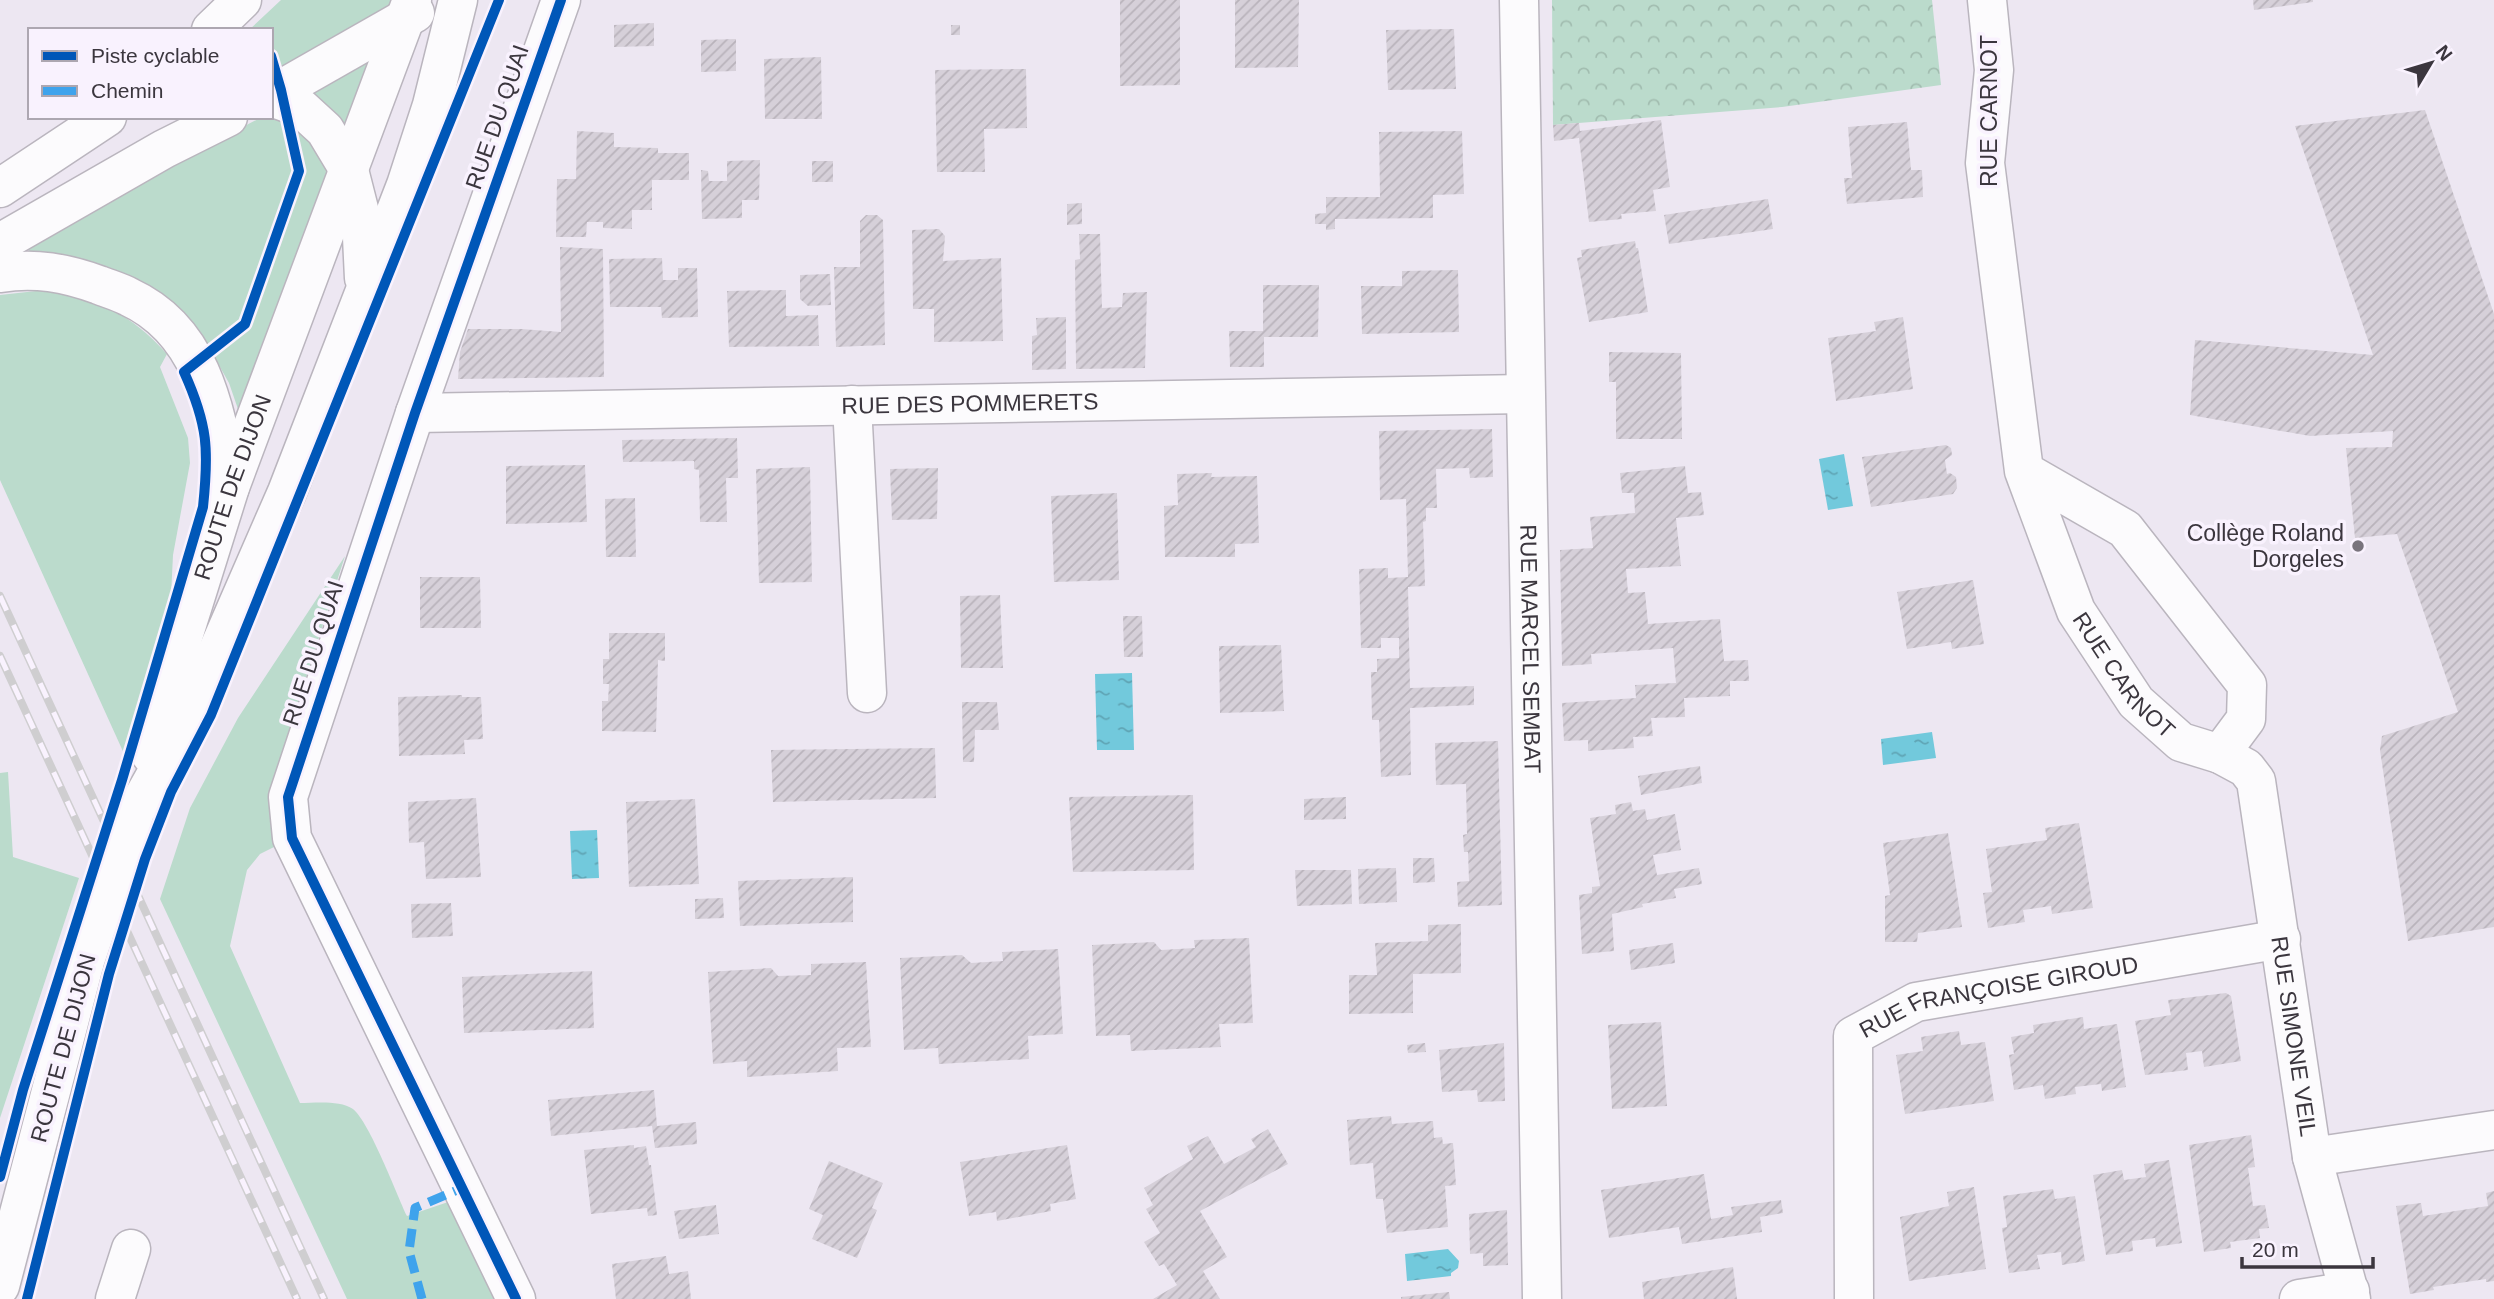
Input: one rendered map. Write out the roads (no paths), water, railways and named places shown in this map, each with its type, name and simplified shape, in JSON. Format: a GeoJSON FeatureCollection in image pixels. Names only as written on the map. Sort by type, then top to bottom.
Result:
{"type":"FeatureCollection","features":[{"type":"Feature","properties":{"kind":"street"},"geometry":{"type":"LineString","coordinates":[[213,28],[242,0]]}},
{"type":"Feature","properties":{"kind":"street","name":"ROUTE DE DIJON"},"geometry":{"type":"LineString","coordinates":[[135,812],[191,712],[286,492],[407,185],[432,105],[458,0]]}},
{"type":"Feature","properties":{"kind":"street","name":"RUE DU QUAI"},"geometry":{"type":"LineString","coordinates":[[516,1299],[292,838],[288,797],[415,413],[561,0]]}},
{"type":"Feature","properties":{"kind":"street","name":"RUE MARCEL SEMBAT"},"geometry":{"type":"LineString","coordinates":[[1519,0],[1542,1299]]}},
{"type":"Feature","properties":{"kind":"street","name":"RUE CARNOT"},"geometry":{"type":"LineString","coordinates":[[1987,0],[1994,70],[1985,163],[2024,471],[2076,611],[2136,702],[2181,742],[2220,754]]}},
{"type":"Feature","properties":{"kind":"street"},"geometry":{"type":"LineString","coordinates":[[273,95],[418,6]]}},
{"type":"Feature","properties":{"kind":"street","name":"ROUTE DE DIJON"},"geometry":{"type":"LineString","coordinates":[[0,1286],[85,961],[135,812],[183,637],[230,487],[349,170],[418,6]]}},
{"type":"Feature","properties":{"kind":"street","name":"ROUTE DE DIJON"},"geometry":{"type":"LineString","coordinates":[[273,97],[301,107],[325,130],[349,170],[361,217],[364,291]]}},
{"type":"Feature","properties":{"kind":"street"},"geometry":{"type":"LineString","coordinates":[[0,188],[104,119]]}},
{"type":"Feature","properties":{"kind":"street"},"geometry":{"type":"LineString","coordinates":[[0,243],[164,149],[224,119]]}},
{"type":"Feature","properties":{"kind":"street"},"geometry":{"type":"LineString","coordinates":[[0,273],[23,269],[67,273],[131,298],[165,320],[189,350],[203,374],[216,417],[230,487]]}},
{"type":"Feature","properties":{"kind":"street","name":"RUE DES POMMERETS"},"geometry":{"type":"LineString","coordinates":[[415,413],[1525,394]]}},
{"type":"Feature","properties":{"kind":"street"},"geometry":{"type":"LineString","coordinates":[[852,405],[867,693]]}},
{"type":"Feature","properties":{"kind":"street"},"geometry":{"type":"LineString","coordinates":[[2024,471],[2125,529],[2248,685],[2246,719],[2220,754]]}},
{"type":"Feature","properties":{"kind":"street","name":"RUE SIMONE VEIL"},"geometry":{"type":"LineString","coordinates":[[2220,754],[2246,768],[2256,780],[2312,1157],[2494,1130]]}},
{"type":"Feature","properties":{"kind":"street","name":"RUE FRANÇOISE GIROUD"},"geometry":{"type":"LineString","coordinates":[[1854,1299],[1853,1036],[1916,1002],[2281,939]]}},
{"type":"Feature","properties":{"kind":"street"},"geometry":{"type":"LineString","coordinates":[[2299,1299],[2350,1295],[2312,1157]]}},
{"type":"Feature","properties":{"kind":"street"},"geometry":{"type":"LineString","coordinates":[[114,1299],[131,1249]]}},
{"type":"Feature","properties":{"kind":"water"},"geometry":{"type":"Polygon","coordinates":[[[1844,454],[1853,506],[1828,510],[1819,459],[1844,454]]]}},
{"type":"Feature","properties":{"kind":"water"},"geometry":{"type":"Polygon","coordinates":[[[1132,673],[1134,750],[1097,750],[1095,674],[1132,673]]]}},
{"type":"Feature","properties":{"kind":"water"},"geometry":{"type":"Polygon","coordinates":[[[1932,732],[1936,758],[1883,765],[1881,739],[1932,732]]]}},
{"type":"Feature","properties":{"kind":"water"},"geometry":{"type":"Polygon","coordinates":[[[597,830],[599,878],[572,879],[570,831],[597,830]]]}},
{"type":"Feature","properties":{"kind":"water"},"geometry":{"type":"Polygon","coordinates":[[[1448,1249],[1459,1261],[1458,1268],[1451,1276],[1407,1281],[1405,1254],[1448,1249]]]}},
{"type":"Feature","properties":{"kind":"railway"},"geometry":{"type":"LineString","coordinates":[[0,596],[324,1299]]}},
{"type":"Feature","properties":{"kind":"railway"},"geometry":{"type":"LineString","coordinates":[[0,656],[297,1299]]}},
{"type":"Feature","properties":{"kind":"place","name":"Collège Roland Dorgeles"},"geometry":{"type":"Point","coordinates":[2358,546]}}]}
